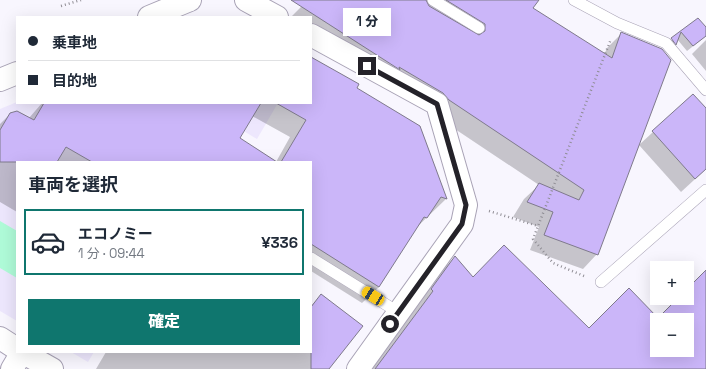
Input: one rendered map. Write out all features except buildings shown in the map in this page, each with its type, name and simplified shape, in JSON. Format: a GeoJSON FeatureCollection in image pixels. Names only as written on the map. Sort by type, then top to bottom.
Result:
{"type":"FeatureCollection","features":[{"type":"Feature","properties":{"kind":"street"},"geometry":{"type":"LineString","coordinates":[[151,16],[190,0]]}},
{"type":"Feature","properties":{"kind":"street"},"geometry":{"type":"LineString","coordinates":[[246,0],[275,16]]}},
{"type":"Feature","properties":{"kind":"street"},"geometry":{"type":"LineString","coordinates":[[312,36],[437,104],[465,203],[462,224],[358,369]]}},
{"type":"Feature","properties":{"kind":"street"},"geometry":{"type":"LineString","coordinates":[[0,80],[16,73]]}},
{"type":"Feature","properties":{"kind":"street"},"geometry":{"type":"LineString","coordinates":[[0,338],[16,348]]}},
{"type":"Feature","properties":{"kind":"street"},"geometry":{"type":"LineString","coordinates":[[12,369],[21,353]]}},
{"type":"Feature","properties":{"kind":"street"},"geometry":{"type":"LineString","coordinates":[[24,353],[52,369]]}},
{"type":"Feature","properties":{"kind":"lane"},"geometry":{"type":"LineString","coordinates":[[433,0],[479,28]]}},
{"type":"Feature","properties":{"kind":"lane"},"geometry":{"type":"LineString","coordinates":[[574,0],[617,23],[666,43],[706,90]]}},
{"type":"Feature","properties":{"kind":"lane"},"geometry":{"type":"LineString","coordinates":[[601,282],[706,190]]}},
{"type":"Feature","properties":{"kind":"lane"},"geometry":{"type":"LineString","coordinates":[[312,259],[398,312]]}},
{"type":"Feature","properties":{"kind":"path"},"geometry":{"type":"LineString","coordinates":[[61,6],[81,0]]}},
{"type":"Feature","properties":{"kind":"path"},"geometry":{"type":"LineString","coordinates":[[601,282],[553,264],[533,239],[617,23]]}},
{"type":"Feature","properties":{"kind":"path"},"geometry":{"type":"LineString","coordinates":[[465,203],[538,226]]}},
{"type":"Feature","properties":{"kind":"shaded area"},"geometry":{"type":"Polygon","coordinates":[[[16,102],[16,104],[277,104],[257,139],[232,124],[210,161],[16,161],[16,320],[0,311],[0,109],[16,102]]]}},
{"type":"Feature","properties":{"kind":"shaded area"},"geometry":{"type":"Polygon","coordinates":[[[73,353],[93,353],[88,362],[73,353]]]}},
{"type":"Feature","properties":{"kind":"green space"},"geometry":{"type":"Polygon","coordinates":[[[0,221],[16,230],[16,277],[0,268],[0,221]]]}},
{"type":"Feature","properties":{"kind":"route"},"geometry":{"type":"LineString","coordinates":[[367,66],[437,104],[466,205],[462,224],[390,324]]}}]}
